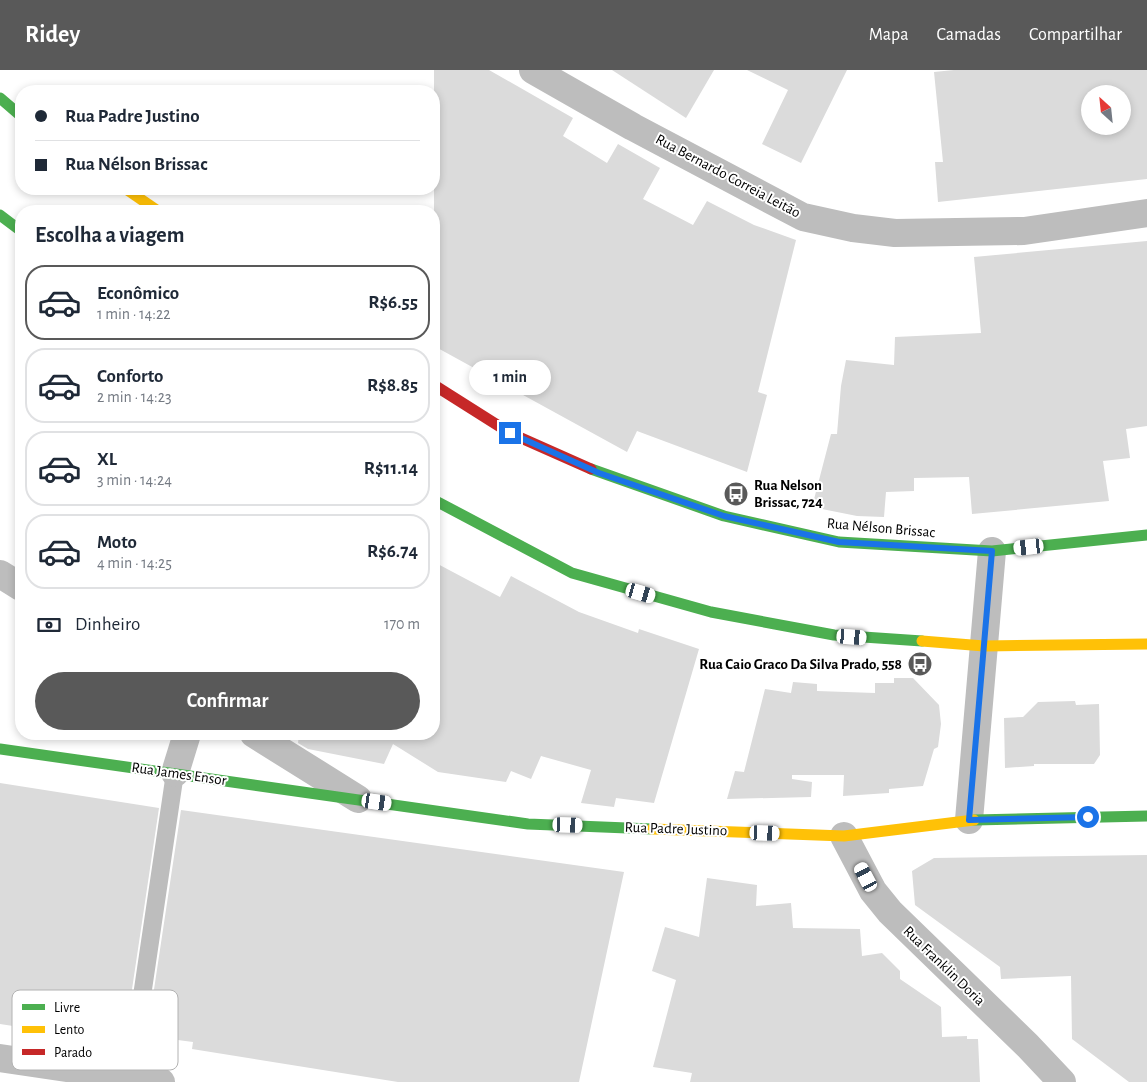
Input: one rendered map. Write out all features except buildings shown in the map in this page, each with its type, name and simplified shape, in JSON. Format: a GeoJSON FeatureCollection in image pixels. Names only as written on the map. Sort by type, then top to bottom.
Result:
{"type":"FeatureCollection","features":[{"type":"Feature","properties":{"kind":"street","name":"Rua Bernardo Correia Leitão"},"geometry":{"type":"LineString","coordinates":[[533,70],[633,127],[802,216],[836,224],[895,233],[1024,231],[1147,213]]}},
{"type":"Feature","properties":{"kind":"street"},"geometry":{"type":"LineString","coordinates":[[0,98],[15,111]]}},
{"type":"Feature","properties":{"kind":"street"},"geometry":{"type":"LineString","coordinates":[[135,195],[149,205]]}},
{"type":"Feature","properties":{"kind":"street"},"geometry":{"type":"LineString","coordinates":[[0,215],[15,226]]}},
{"type":"Feature","properties":{"kind":"street","name":"Rua Nélson Brissac"},"geometry":{"type":"LineString","coordinates":[[440,389],[510,433],[599,473],[724,516],[839,542],[992,551],[1147,535]]}},
{"type":"Feature","properties":{"kind":"street"},"geometry":{"type":"LineString","coordinates":[[440,503],[572,573],[711,612],[834,636],[984,646],[1147,644]]}},
{"type":"Feature","properties":{"kind":"street"},"geometry":{"type":"LineString","coordinates":[[969,820],[992,551]]}},
{"type":"Feature","properties":{"kind":"street"},"geometry":{"type":"LineString","coordinates":[[0,574],[15,583]]}},
{"type":"Feature","properties":{"kind":"street"},"geometry":{"type":"LineString","coordinates":[[175,773],[185,740]]}},
{"type":"Feature","properties":{"kind":"street","name":"Rua Padre Justino"},"geometry":{"type":"LineString","coordinates":[[264,740],[358,799],[528,824],[844,836],[969,820],[1147,816]]}},
{"type":"Feature","properties":{"kind":"street","name":"Rua James Ensor"},"geometry":{"type":"LineString","coordinates":[[0,749],[358,799]]}},
{"type":"Feature","properties":{"kind":"street","name":"Rua Franklin Doria"},"geometry":{"type":"LineString","coordinates":[[844,836],[874,891],[890,912],[910,934],[1028,1046],[1062,1082]]}},
{"type":"Feature","properties":{"kind":"street"},"geometry":{"type":"LineString","coordinates":[[69,1070],[115,1078],[160,1082]]}},
{"type":"Feature","properties":{"kind":"lane"},"geometry":{"type":"LineString","coordinates":[[132,990],[175,773]]}},
{"type":"Feature","properties":{"kind":"traffic: fast"},"geometry":{"type":"LineString","coordinates":[[0,98],[15,111]]}},
{"type":"Feature","properties":{"kind":"traffic: fast"},"geometry":{"type":"LineString","coordinates":[[0,215],[15,226]]}},
{"type":"Feature","properties":{"kind":"traffic: fast"},"geometry":{"type":"LineString","coordinates":[[591,469],[724,516],[839,542],[992,551],[1147,535]]}},
{"type":"Feature","properties":{"kind":"traffic: fast"},"geometry":{"type":"LineString","coordinates":[[440,503],[572,573],[711,612],[834,635],[922,641]]}},
{"type":"Feature","properties":{"kind":"traffic: fast"},"geometry":{"type":"LineString","coordinates":[[0,749],[528,824],[652,829]]}},
{"type":"Feature","properties":{"kind":"traffic: fast"},"geometry":{"type":"LineString","coordinates":[[974,820],[1147,816]]}},
{"type":"Feature","properties":{"kind":"traffic: slow"},"geometry":{"type":"LineString","coordinates":[[135,195],[149,205]]}},
{"type":"Feature","properties":{"kind":"traffic: slow"},"geometry":{"type":"LineString","coordinates":[[922,641],[984,646],[1147,644]]}},
{"type":"Feature","properties":{"kind":"traffic: slow"},"geometry":{"type":"LineString","coordinates":[[652,829],[844,836],[974,820]]}},
{"type":"Feature","properties":{"kind":"traffic: jam"},"geometry":{"type":"LineString","coordinates":[[440,389],[510,433],[591,469]]}},
{"type":"Feature","properties":{"kind":"place","name":"Rua Nelson Brissac, 724"},"geometry":{"type":"Point","coordinates":[736,494]}},
{"type":"Feature","properties":{"kind":"place","name":"Rua Caio Graco Da Silva Prado, 558"},"geometry":{"type":"Point","coordinates":[920,664]}},
{"type":"Feature","properties":{"kind":"route"},"geometry":{"type":"LineString","coordinates":[[510,433],[599,473],[724,516],[839,542],[992,551],[969,820],[1088,817]]}}]}
